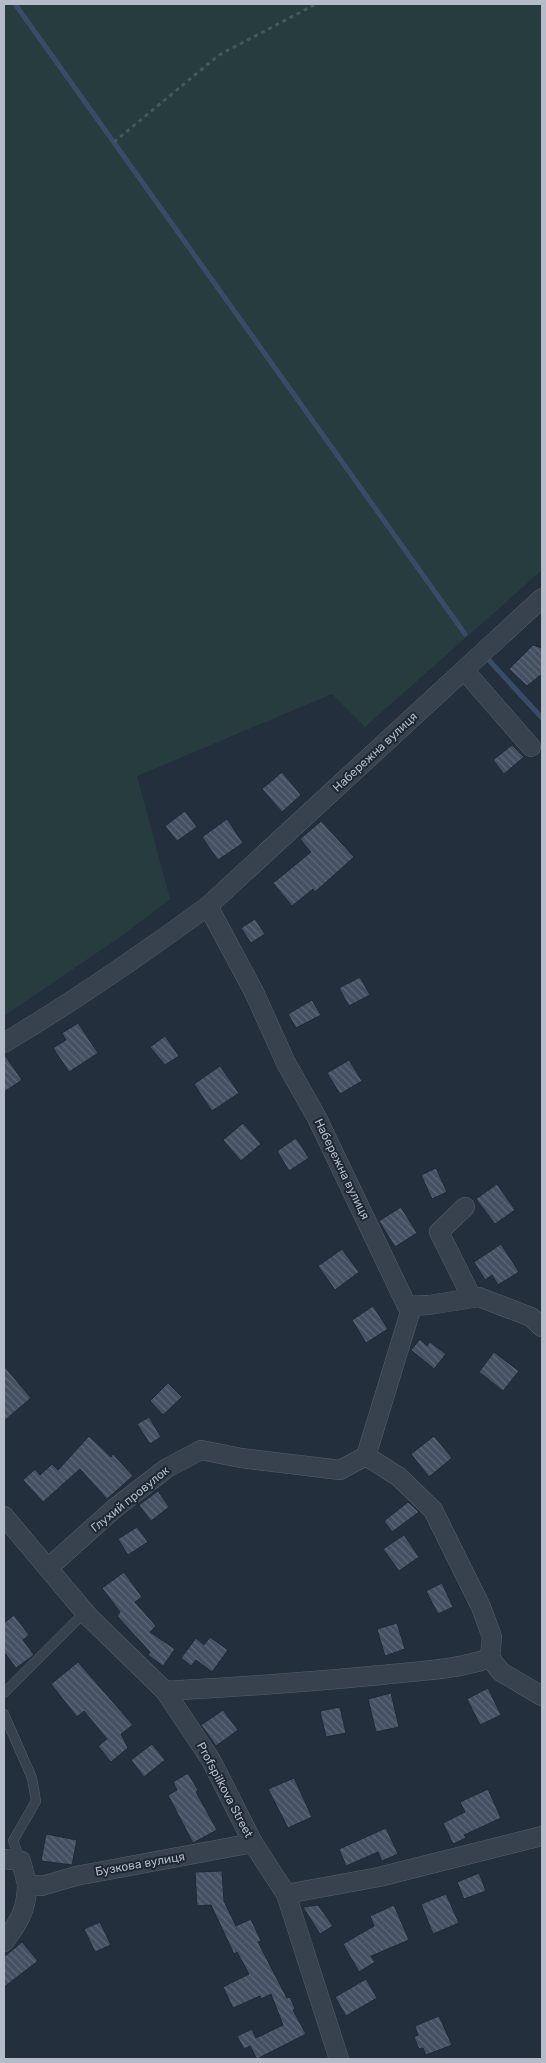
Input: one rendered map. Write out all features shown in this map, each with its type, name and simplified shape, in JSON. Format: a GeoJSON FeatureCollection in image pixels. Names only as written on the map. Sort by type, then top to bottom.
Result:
{"type":"FeatureCollection","features":[{"type":"Feature","properties":{"kind":"street","name":"Набережна вулиця"},"geometry":{"type":"LineString","coordinates":[[4,1043],[56,1012],[148,950],[208,906],[542,598]]}},
{"type":"Feature","properties":{"kind":"street"},"geometry":{"type":"LineString","coordinates":[[464,670],[531,747]]}},
{"type":"Feature","properties":{"kind":"street","name":"Набережна вулиця"},"geometry":{"type":"LineString","coordinates":[[208,906],[239,968],[254,992],[286,1063],[317,1118],[407,1306],[412,1306]]}},
{"type":"Feature","properties":{"kind":"street"},"geometry":{"type":"LineString","coordinates":[[465,1207],[440,1232],[472,1298]]}},
{"type":"Feature","properties":{"kind":"street"},"geometry":{"type":"LineString","coordinates":[[542,1327],[531,1316],[480,1297],[412,1306],[366,1456],[399,1477],[433,1510],[481,1607],[492,1637],[490,1658],[501,1672],[542,1696]]}},
{"type":"Feature","properties":{"kind":"street","name":"Глухий провулок"},"geometry":{"type":"LineString","coordinates":[[48,1568],[115,1508],[167,1468],[201,1450],[241,1458],[340,1470],[366,1456]]}},
{"type":"Feature","properties":{"kind":"street","name":"Profspilkova Street"},"geometry":{"type":"LineString","coordinates":[[4,1516],[85,1612],[164,1691],[211,1760],[253,1843],[286,1894],[339,2059]]}},
{"type":"Feature","properties":{"kind":"street"},"geometry":{"type":"LineString","coordinates":[[164,1691],[276,1685],[401,1673],[476,1663],[490,1658]]}},
{"type":"Feature","properties":{"kind":"street"},"geometry":{"type":"LineString","coordinates":[[286,1894],[379,1877],[542,1836]]}},
{"type":"Feature","properties":{"kind":"street","name":"Бузкова вулиця"},"geometry":{"type":"LineString","coordinates":[[27,1884],[42,1886],[76,1876],[253,1843]]}},
{"type":"Feature","properties":{"kind":"street"},"geometry":{"type":"LineString","coordinates":[[4,1942],[19,1922],[27,1902],[27,1884],[12,1860]]}},
{"type":"Feature","properties":{"kind":"lane"},"geometry":{"type":"LineString","coordinates":[[4,1693],[85,1612]]}},
{"type":"Feature","properties":{"kind":"lane"},"geometry":{"type":"LineString","coordinates":[[4,1714],[32,1778],[36,1801],[13,1841],[12,1860]]}},
{"type":"Feature","properties":{"kind":"path"},"geometry":{"type":"LineString","coordinates":[[114,142],[219,55],[316,4]]}},
{"type":"Feature","properties":{"kind":"green space"},"geometry":{"type":"Polygon","coordinates":[[[4,4],[542,4],[542,570],[365,727],[332,694],[137,776],[170,899],[123,935],[4,1016],[4,4]]]}},
{"type":"Feature","properties":{"kind":"building"},"geometry":{"type":"Polygon","coordinates":[[[533,645],[542,648],[542,674],[527,686],[509,669],[533,645]]]}},
{"type":"Feature","properties":{"kind":"building"},"geometry":{"type":"Polygon","coordinates":[[[512,745],[524,757],[504,774],[493,760],[512,745]]]}},
{"type":"Feature","properties":{"kind":"building"},"geometry":{"type":"Polygon","coordinates":[[[282,772],[301,795],[282,812],[262,789],[282,772]]]}},
{"type":"Feature","properties":{"kind":"building"},"geometry":{"type":"Polygon","coordinates":[[[185,811],[197,827],[177,841],[165,826],[185,811]]]}},
{"type":"Feature","properties":{"kind":"building"},"geometry":{"type":"Polygon","coordinates":[[[227,819],[243,843],[218,860],[202,837],[227,819]]]}},
{"type":"Feature","properties":{"kind":"building"},"geometry":{"type":"Polygon","coordinates":[[[321,821],[354,857],[315,892],[313,889],[292,906],[273,883],[311,852],[300,839],[321,821]]]}},
{"type":"Feature","properties":{"kind":"building"},"geometry":{"type":"Polygon","coordinates":[[[255,919],[265,934],[251,943],[241,928],[255,919]]]}},
{"type":"Feature","properties":{"kind":"building"},"geometry":{"type":"Polygon","coordinates":[[[360,977],[370,995],[349,1006],[339,988],[360,977]]]}},
{"type":"Feature","properties":{"kind":"building"},"geometry":{"type":"Polygon","coordinates":[[[312,1000],[321,1015],[296,1028],[288,1014],[312,1000]]]}},
{"type":"Feature","properties":{"kind":"building"},"geometry":{"type":"Polygon","coordinates":[[[78,1023],[98,1053],[69,1072],[53,1048],[66,1040],[62,1033],[78,1023]]]}},
{"type":"Feature","properties":{"kind":"building"},"geometry":{"type":"Polygon","coordinates":[[[165,1036],[179,1056],[165,1065],[150,1047],[165,1036]]]}},
{"type":"Feature","properties":{"kind":"building"},"geometry":{"type":"Polygon","coordinates":[[[4,1054],[22,1080],[4,1092],[4,1054]]]}},
{"type":"Feature","properties":{"kind":"building"},"geometry":{"type":"Polygon","coordinates":[[[349,1060],[362,1081],[340,1094],[327,1073],[349,1060]]]}},
{"type":"Feature","properties":{"kind":"building"},"geometry":{"type":"Polygon","coordinates":[[[220,1066],[239,1093],[212,1111],[194,1084],[220,1066]]]}},
{"type":"Feature","properties":{"kind":"building"},"geometry":{"type":"Polygon","coordinates":[[[243,1123],[261,1144],[241,1161],[223,1140],[243,1123]]]}},
{"type":"Feature","properties":{"kind":"building"},"geometry":{"type":"Polygon","coordinates":[[[296,1138],[309,1158],[289,1171],[277,1151],[296,1138]]]}},
{"type":"Feature","properties":{"kind":"building"},"geometry":{"type":"Polygon","coordinates":[[[436,1168],[447,1192],[432,1199],[421,1175],[436,1168]]]}},
{"type":"Feature","properties":{"kind":"building"},"geometry":{"type":"Polygon","coordinates":[[[497,1184],[515,1210],[495,1224],[476,1199],[497,1184]]]}},
{"type":"Feature","properties":{"kind":"building"},"geometry":{"type":"Polygon","coordinates":[[[401,1207],[417,1233],[395,1247],[379,1221],[401,1207]]]}},
{"type":"Feature","properties":{"kind":"building"},"geometry":{"type":"Polygon","coordinates":[[[501,1244],[519,1272],[498,1285],[492,1275],[485,1280],[474,1262],[501,1244]]]}},
{"type":"Feature","properties":{"kind":"building"},"geometry":{"type":"Polygon","coordinates":[[[342,1249],[359,1272],[335,1290],[318,1266],[342,1249]]]}},
{"type":"Feature","properties":{"kind":"building"},"geometry":{"type":"Polygon","coordinates":[[[373,1306],[388,1329],[366,1343],[352,1320],[373,1306]]]}},
{"type":"Feature","properties":{"kind":"building"},"geometry":{"type":"Polygon","coordinates":[[[420,1339],[427,1346],[430,1342],[446,1354],[434,1369],[411,1350],[420,1339]]]}},
{"type":"Feature","properties":{"kind":"building"},"geometry":{"type":"Polygon","coordinates":[[[494,1352],[519,1371],[503,1391],[479,1372],[494,1352]]]}},
{"type":"Feature","properties":{"kind":"building"},"geometry":{"type":"Polygon","coordinates":[[[4,1366],[31,1398],[4,1421],[4,1366]]]}},
{"type":"Feature","properties":{"kind":"building"},"geometry":{"type":"Polygon","coordinates":[[[168,1383],[182,1397],[163,1415],[150,1401],[168,1383]]]}},
{"type":"Feature","properties":{"kind":"building"},"geometry":{"type":"Polygon","coordinates":[[[149,1417],[161,1437],[150,1444],[137,1424],[149,1417]]]}},
{"type":"Feature","properties":{"kind":"building"},"geometry":{"type":"Polygon","coordinates":[[[89,1436],[111,1457],[113,1454],[133,1476],[107,1499],[80,1469],[43,1502],[23,1480],[35,1469],[40,1475],[52,1464],[58,1470],[89,1436]]]}},
{"type":"Feature","properties":{"kind":"building"},"geometry":{"type":"Polygon","coordinates":[[[434,1436],[452,1458],[429,1477],[411,1454],[434,1436]]]}},
{"type":"Feature","properties":{"kind":"building"},"geometry":{"type":"Polygon","coordinates":[[[158,1491],[169,1507],[151,1521],[139,1505],[158,1491]]]}},
{"type":"Feature","properties":{"kind":"building"},"geometry":{"type":"Polygon","coordinates":[[[408,1502],[419,1512],[392,1532],[384,1521],[408,1502]]]}},
{"type":"Feature","properties":{"kind":"building"},"geometry":{"type":"Polygon","coordinates":[[[137,1527],[148,1542],[128,1555],[118,1539],[137,1527]]]}},
{"type":"Feature","properties":{"kind":"building"},"geometry":{"type":"Polygon","coordinates":[[[404,1535],[419,1557],[399,1571],[383,1549],[404,1535]]]}},
{"type":"Feature","properties":{"kind":"building"},"geometry":{"type":"Polygon","coordinates":[[[124,1572],[142,1597],[135,1602],[156,1626],[150,1632],[175,1649],[163,1666],[148,1655],[150,1652],[117,1616],[120,1612],[102,1588],[124,1572]]]}},
{"type":"Feature","properties":{"kind":"building"},"geometry":{"type":"Polygon","coordinates":[[[442,1583],[453,1607],[438,1614],[426,1591],[442,1583]]]}},
{"type":"Feature","properties":{"kind":"building"},"geometry":{"type":"Polygon","coordinates":[[[14,1615],[29,1635],[23,1640],[34,1655],[16,1668],[4,1652],[4,1623],[14,1615]]]}},
{"type":"Feature","properties":{"kind":"building"},"geometry":{"type":"Polygon","coordinates":[[[397,1623],[405,1649],[385,1656],[377,1629],[397,1623]]]}},
{"type":"Feature","properties":{"kind":"building"},"geometry":{"type":"Polygon","coordinates":[[[210,1637],[228,1650],[212,1672],[196,1660],[191,1666],[181,1658],[196,1638],[204,1645],[210,1637]]]}},
{"type":"Feature","properties":{"kind":"building"},"geometry":{"type":"Polygon","coordinates":[[[78,1662],[133,1725],[121,1734],[128,1748],[111,1762],[98,1746],[107,1739],[84,1711],[77,1717],[51,1684],[78,1662]]]}},
{"type":"Feature","properties":{"kind":"building"},"geometry":{"type":"Polygon","coordinates":[[[488,1688],[501,1715],[480,1725],[467,1699],[488,1688]]]}},
{"type":"Feature","properties":{"kind":"building"},"geometry":{"type":"Polygon","coordinates":[[[391,1693],[399,1727],[376,1732],[368,1699],[391,1693]]]}},
{"type":"Feature","properties":{"kind":"building"},"geometry":{"type":"Polygon","coordinates":[[[340,1707],[346,1733],[326,1737],[320,1711],[340,1707]]]}},
{"type":"Feature","properties":{"kind":"building"},"geometry":{"type":"Polygon","coordinates":[[[223,1710],[238,1730],[216,1746],[201,1725],[223,1710]]]}},
{"type":"Feature","properties":{"kind":"building"},"geometry":{"type":"Polygon","coordinates":[[[152,1744],[165,1760],[144,1777],[131,1760],[152,1744]]]}},
{"type":"Feature","properties":{"kind":"building"},"geometry":{"type":"Polygon","coordinates":[[[188,1773],[217,1830],[193,1843],[168,1795],[177,1790],[173,1782],[188,1773]]]}},
{"type":"Feature","properties":{"kind":"building"},"geometry":{"type":"Polygon","coordinates":[[[294,1778],[312,1817],[288,1828],[268,1789],[294,1778]]]}},
{"type":"Feature","properties":{"kind":"building"},"geometry":{"type":"Polygon","coordinates":[[[488,1789],[501,1818],[464,1835],[466,1838],[453,1844],[443,1823],[465,1812],[460,1802],[488,1789]]]}},
{"type":"Feature","properties":{"kind":"building"},"geometry":{"type":"Polygon","coordinates":[[[386,1828],[398,1854],[382,1861],[378,1852],[346,1866],[339,1849],[386,1828]]]}},
{"type":"Feature","properties":{"kind":"building"},"geometry":{"type":"Polygon","coordinates":[[[46,1834],[77,1840],[72,1865],[41,1861],[46,1834]]]}},
{"type":"Feature","properties":{"kind":"building"},"geometry":{"type":"Polygon","coordinates":[[[222,1871],[224,1901],[236,1926],[251,1919],[261,1941],[258,1942],[287,1998],[290,1997],[295,2009],[293,2010],[306,2034],[257,2059],[250,2046],[244,2049],[237,2036],[252,2029],[256,2038],[283,2025],[271,1994],[261,1999],[260,1996],[233,2008],[223,1987],[249,1974],[237,1952],[234,1954],[211,1905],[197,1906],[195,1872],[222,1871]]]}},
{"type":"Feature","properties":{"kind":"building"},"geometry":{"type":"Polygon","coordinates":[[[479,1873],[486,1891],[464,1899],[457,1882],[479,1873]]]}},
{"type":"Feature","properties":{"kind":"building"},"geometry":{"type":"Polygon","coordinates":[[[446,1894],[459,1923],[433,1934],[421,1904],[446,1894]]]}},
{"type":"Feature","properties":{"kind":"building"},"geometry":{"type":"Polygon","coordinates":[[[318,1905],[333,1926],[320,1934],[303,1907],[318,1905]]]}},
{"type":"Feature","properties":{"kind":"building"},"geometry":{"type":"Polygon","coordinates":[[[394,1905],[409,1940],[371,1956],[375,1962],[359,1972],[343,1944],[374,1926],[370,1916],[394,1905]]]}},
{"type":"Feature","properties":{"kind":"building"},"geometry":{"type":"Polygon","coordinates":[[[100,1922],[111,1945],[95,1952],[84,1929],[100,1922]]]}},
{"type":"Feature","properties":{"kind":"building"},"geometry":{"type":"Polygon","coordinates":[[[22,1942],[38,1961],[4,1987],[4,1957],[22,1942]]]}},
{"type":"Feature","properties":{"kind":"building"},"geometry":{"type":"Polygon","coordinates":[[[366,1979],[377,1998],[346,2016],[335,1997],[366,1979]]]}},
{"type":"Feature","properties":{"kind":"building"},"geometry":{"type":"Polygon","coordinates":[[[439,2016],[452,2045],[426,2055],[423,2048],[419,2049],[414,2037],[418,2035],[415,2026],[439,2016]]]}},
{"type":"Feature","properties":{"kind":"waterway"},"geometry":{"type":"LineString","coordinates":[[15,4],[465,634]]}},
{"type":"Feature","properties":{"kind":"waterway"},"geometry":{"type":"LineString","coordinates":[[486,657],[542,718]]}}]}
